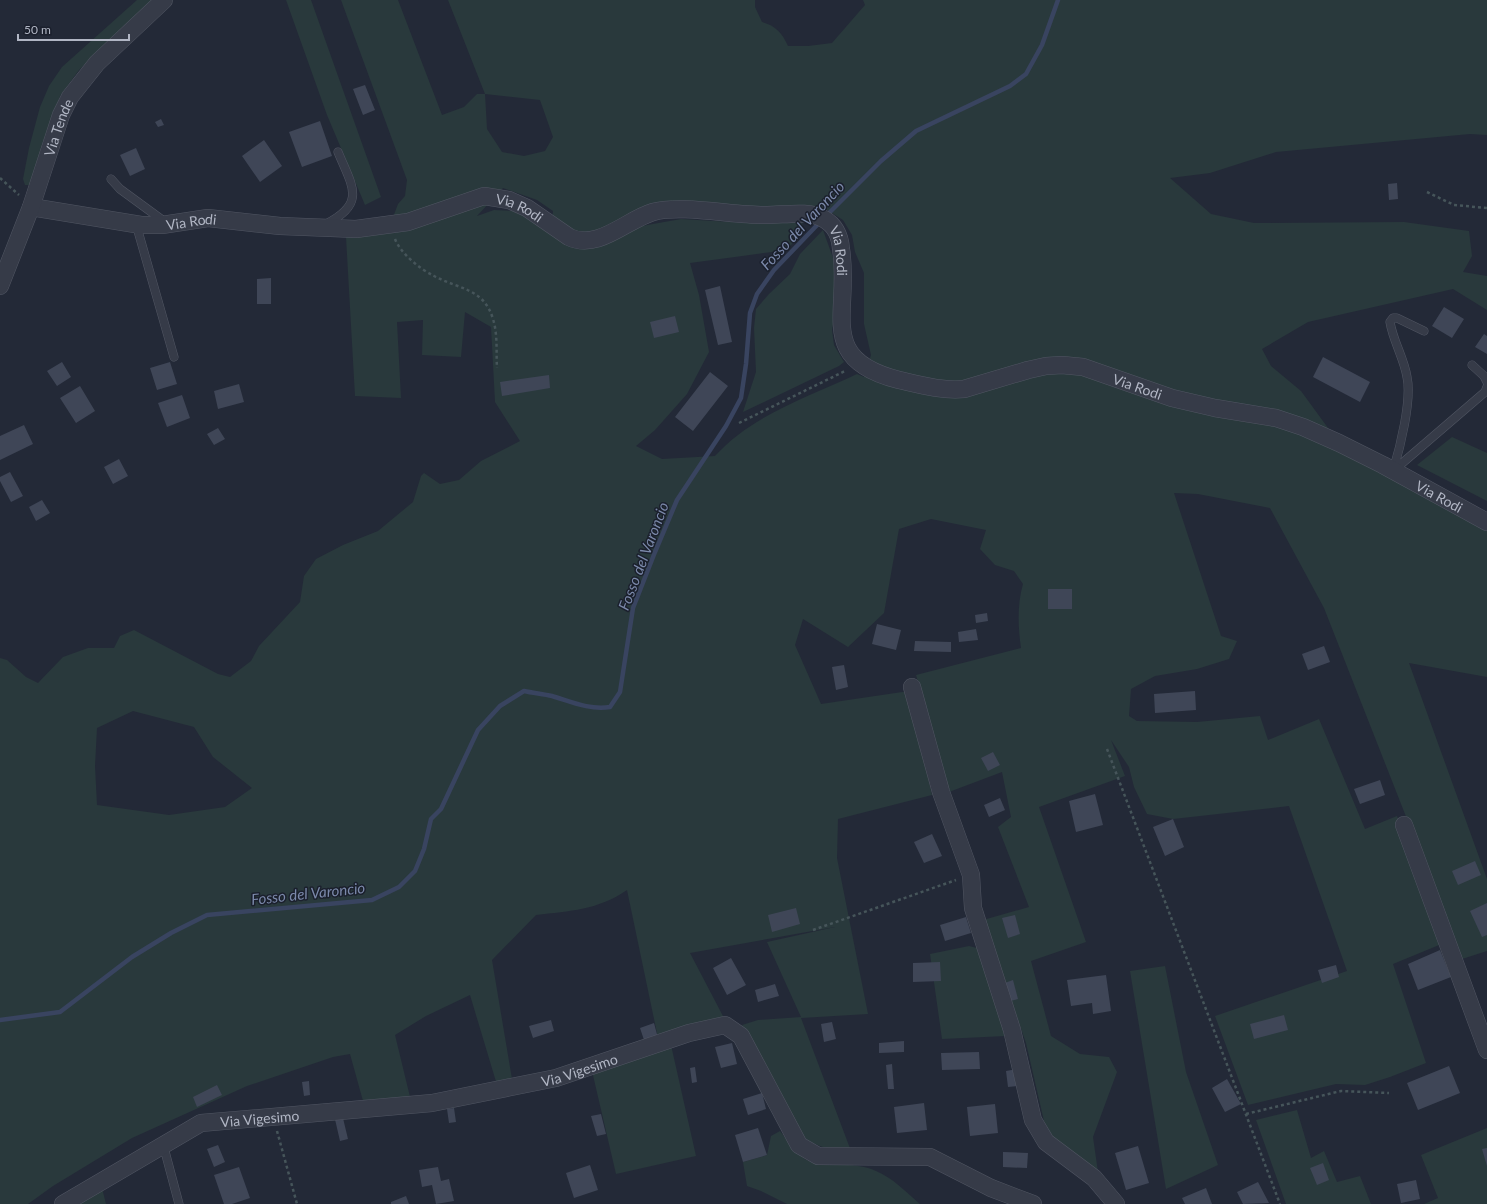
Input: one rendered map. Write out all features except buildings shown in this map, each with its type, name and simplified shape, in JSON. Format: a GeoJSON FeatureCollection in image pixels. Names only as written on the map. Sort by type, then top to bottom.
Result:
{"type":"FeatureCollection","features":[{"type":"Feature","properties":{"kind":"street","name":"Via Tende"},"geometry":{"type":"LineString","coordinates":[[0,286],[31,207],[61,115],[70,97],[86,76],[109,51],[164,0]]}},
{"type":"Feature","properties":{"kind":"street","name":"Via Rodi"},"geometry":{"type":"LineString","coordinates":[[31,207],[136,224],[168,224],[208,218],[316,228],[356,229],[408,222],[484,196],[509,200],[527,208],[569,237],[581,240],[600,237],[653,212],[667,210],[742,215],[792,214],[819,216],[829,222],[839,236],[844,272],[842,334],[846,348],[860,363],[883,376],[927,387],[955,390],[964,389],[1046,366],[1062,365],[1083,368],[1178,399],[1276,418],[1339,443],[1487,522]]}},
{"type":"Feature","properties":{"kind":"street"},"geometry":{"type":"LineString","coordinates":[[912,687],[941,792],[971,875],[973,908],[1012,1030],[1033,1120],[1046,1142],[1094,1178],[1116,1204]]}},
{"type":"Feature","properties":{"kind":"street"},"geometry":{"type":"LineString","coordinates":[[1404,825],[1487,1050]]}},
{"type":"Feature","properties":{"kind":"street","name":"Via Vigesimo"},"geometry":{"type":"LineString","coordinates":[[63,1204],[201,1123],[432,1103],[556,1078],[689,1033],[725,1025],[741,1036],[799,1145],[818,1156],[930,1157],[991,1188],[1033,1204]]}},
{"type":"Feature","properties":{"kind":"lane"},"geometry":{"type":"LineString","coordinates":[[316,228],[337,219],[347,211],[353,201],[354,191],[338,152]]}},
{"type":"Feature","properties":{"kind":"lane"},"geometry":{"type":"LineString","coordinates":[[111,179],[120,189],[168,224]]}},
{"type":"Feature","properties":{"kind":"lane"},"geometry":{"type":"LineString","coordinates":[[136,224],[174,357]]}},
{"type":"Feature","properties":{"kind":"lane"},"geometry":{"type":"LineString","coordinates":[[1393,471],[1401,444],[1409,388],[1405,367],[1390,322],[1393,318],[1397,318],[1424,331]]}},
{"type":"Feature","properties":{"kind":"lane"},"geometry":{"type":"LineString","coordinates":[[1472,365],[1484,376],[1487,382]]}},
{"type":"Feature","properties":{"kind":"lane"},"geometry":{"type":"LineString","coordinates":[[1393,471],[1486,392],[1487,386]]}},
{"type":"Feature","properties":{"kind":"lane"},"geometry":{"type":"LineString","coordinates":[[163,1144],[179,1204]]}},
{"type":"Feature","properties":{"kind":"path"},"geometry":{"type":"LineString","coordinates":[[0,178],[31,207]]}},
{"type":"Feature","properties":{"kind":"path"},"geometry":{"type":"LineString","coordinates":[[1427,192],[1454,205],[1487,208]]}},
{"type":"Feature","properties":{"kind":"path"},"geometry":{"type":"LineString","coordinates":[[393,225],[396,240],[406,255],[433,276],[471,291],[482,299],[493,319],[497,368]]}},
{"type":"Feature","properties":{"kind":"path"},"geometry":{"type":"LineString","coordinates":[[739,423],[860,363]]}},
{"type":"Feature","properties":{"kind":"path"},"geometry":{"type":"LineString","coordinates":[[1107,749],[1280,1204]]}},
{"type":"Feature","properties":{"kind":"path"},"geometry":{"type":"LineString","coordinates":[[813,930],[971,875]]}},
{"type":"Feature","properties":{"kind":"path"},"geometry":{"type":"LineString","coordinates":[[1246,1114],[1341,1091],[1389,1093]]}},
{"type":"Feature","properties":{"kind":"path"},"geometry":{"type":"LineString","coordinates":[[273,1117],[297,1204]]}},
{"type":"Feature","properties":{"kind":"shaded area"},"geometry":{"type":"Polygon","coordinates":[[[137,0],[155,0],[79,70],[60,96],[30,185],[25,185],[23,179],[29,148],[40,107],[49,86],[62,67],[137,0]]]}},
{"type":"Feature","properties":{"kind":"shaded area"},"geometry":{"type":"Polygon","coordinates":[[[286,0],[311,0],[381,197],[365,205],[327,115],[286,0]]]}},
{"type":"Feature","properties":{"kind":"shaded area"},"geometry":{"type":"Polygon","coordinates":[[[341,0],[398,0],[442,115],[464,107],[477,94],[485,94],[448,0],[755,0],[755,7],[762,22],[778,31],[788,46],[808,46],[832,43],[865,5],[863,0],[1487,0],[1487,135],[1470,134],[1276,152],[1210,173],[1170,178],[1211,214],[1254,223],[1404,222],[1469,231],[1472,256],[1463,272],[1487,276],[1487,310],[1453,289],[1308,322],[1262,349],[1271,366],[1301,391],[1339,443],[1487,522],[1487,677],[1409,663],[1487,879],[1487,951],[1462,959],[1324,608],[1270,508],[1198,494],[1174,493],[1221,636],[1237,641],[1229,659],[1197,669],[1155,676],[1131,689],[1129,716],[1137,721],[1197,722],[1260,716],[1268,740],[1319,719],[1365,829],[1397,816],[1444,943],[1393,964],[1426,1063],[1365,1085],[1336,1084],[1248,1105],[1215,1016],[1347,971],[1289,806],[1173,819],[1147,814],[1134,787],[1129,767],[1111,740],[1125,776],[1039,807],[1086,942],[1031,961],[1051,1036],[1080,1054],[1109,1057],[1117,1072],[1093,1137],[1098,1172],[1060,1145],[1051,1134],[1044,1121],[1026,1043],[983,920],[1029,907],[998,827],[1011,817],[1002,772],[949,792],[916,675],[1021,648],[1019,616],[1023,584],[1014,571],[995,565],[980,549],[986,530],[931,519],[899,529],[884,613],[848,647],[803,619],[795,645],[821,704],[909,691],[932,795],[838,819],[837,858],[868,1014],[801,1018],[851,1151],[825,1148],[802,1136],[744,1034],[742,1025],[758,1020],[801,1017],[767,942],[835,927],[690,953],[724,1018],[658,1038],[627,890],[616,897],[594,906],[572,911],[536,915],[492,960],[512,1079],[497,1085],[470,995],[426,1016],[395,1035],[411,1101],[363,1101],[350,1054],[333,1057],[247,1086],[132,1138],[53,1186],[28,1204],[0,1204],[0,658],[7,660],[26,677],[38,683],[63,657],[88,648],[114,648],[120,636],[134,630],[218,674],[230,677],[251,661],[259,646],[300,602],[304,576],[316,559],[343,545],[378,531],[413,502],[421,476],[424,473],[440,484],[459,480],[481,461],[520,441],[495,402],[491,327],[465,312],[461,357],[422,355],[423,320],[397,322],[401,398],[355,396],[346,237],[387,233],[398,204],[405,196],[407,180],[341,0]],[[485,94],[487,129],[502,152],[524,156],[545,151],[553,137],[540,100],[485,94]],[[503,188],[477,216],[494,210],[515,211],[551,231],[553,211],[537,200],[503,188]],[[665,202],[641,207],[625,229],[681,219],[748,223],[802,221],[803,230],[787,250],[690,263],[699,295],[709,352],[687,394],[655,430],[636,446],[662,459],[715,456],[746,429],[763,418],[800,399],[857,374],[864,377],[871,355],[864,324],[864,273],[855,252],[852,235],[843,220],[824,208],[802,210],[665,202]],[[133,711],[97,728],[95,766],[97,805],[169,815],[225,807],[252,788],[213,757],[194,727],[133,711]]]}},
{"type":"Feature","properties":{"kind":"shaded area"},"geometry":{"type":"Polygon","coordinates":[[[823,230],[837,269],[836,309],[832,330],[834,345],[844,362],[839,366],[743,412],[756,372],[754,328],[756,309],[790,274],[800,254],[823,230]]]}},
{"type":"Feature","properties":{"kind":"shaded area"},"geometry":{"type":"Polygon","coordinates":[[[1452,437],[1487,453],[1487,501],[1417,465],[1452,437]]]}},
{"type":"Feature","properties":{"kind":"shaded area"},"geometry":{"type":"Polygon","coordinates":[[[969,946],[977,948],[1006,1036],[942,1039],[930,954],[969,946]]]}},
{"type":"Feature","properties":{"kind":"shaded area"},"geometry":{"type":"Polygon","coordinates":[[[1165,966],[1186,1072],[1218,1165],[1166,1189],[1130,971],[1165,966]]]}},
{"type":"Feature","properties":{"kind":"shaded area"},"geometry":{"type":"Polygon","coordinates":[[[671,1045],[696,1156],[616,1174],[592,1071],[671,1045]]]}},
{"type":"Feature","properties":{"kind":"shaded area"},"geometry":{"type":"Polygon","coordinates":[[[1297,1110],[1311,1158],[1324,1151],[1337,1182],[1360,1176],[1371,1204],[1286,1204],[1256,1120],[1297,1110]]]}},
{"type":"Feature","properties":{"kind":"shaded area"},"geometry":{"type":"Polygon","coordinates":[[[1487,1128],[1487,1204],[1424,1204],[1438,1198],[1421,1155],[1487,1128]]]}},
{"type":"Feature","properties":{"kind":"shaded area"},"geometry":{"type":"Polygon","coordinates":[[[780,1131],[794,1149],[807,1160],[828,1165],[860,1166],[876,1171],[894,1181],[920,1204],[787,1204],[747,1186],[743,1162],[767,1155],[771,1136],[780,1131]]]}},
{"type":"Feature","properties":{"kind":"shaded area"},"geometry":{"type":"Polygon","coordinates":[[[102,1188],[106,1204],[74,1204],[102,1188]]]}},
{"type":"Feature","properties":{"kind":"waterway","name":"Fosso del Varoncio"},"geometry":{"type":"LineString","coordinates":[[825,217],[881,161],[916,131],[1010,86],[1026,74],[1042,45],[1058,0]]}},
{"type":"Feature","properties":{"kind":"waterway","name":"Fosso del Varoncio"},"geometry":{"type":"LineString","coordinates":[[0,1020],[60,1012],[132,957],[171,933],[207,915],[372,900],[399,887],[415,871],[424,849],[431,819],[441,809],[478,730],[500,706],[524,691],[552,696],[588,706],[602,708],[610,707],[620,692],[633,608],[677,500],[726,426],[741,398],[746,364],[750,313],[757,294],[774,270],[820,222]]}}]}
